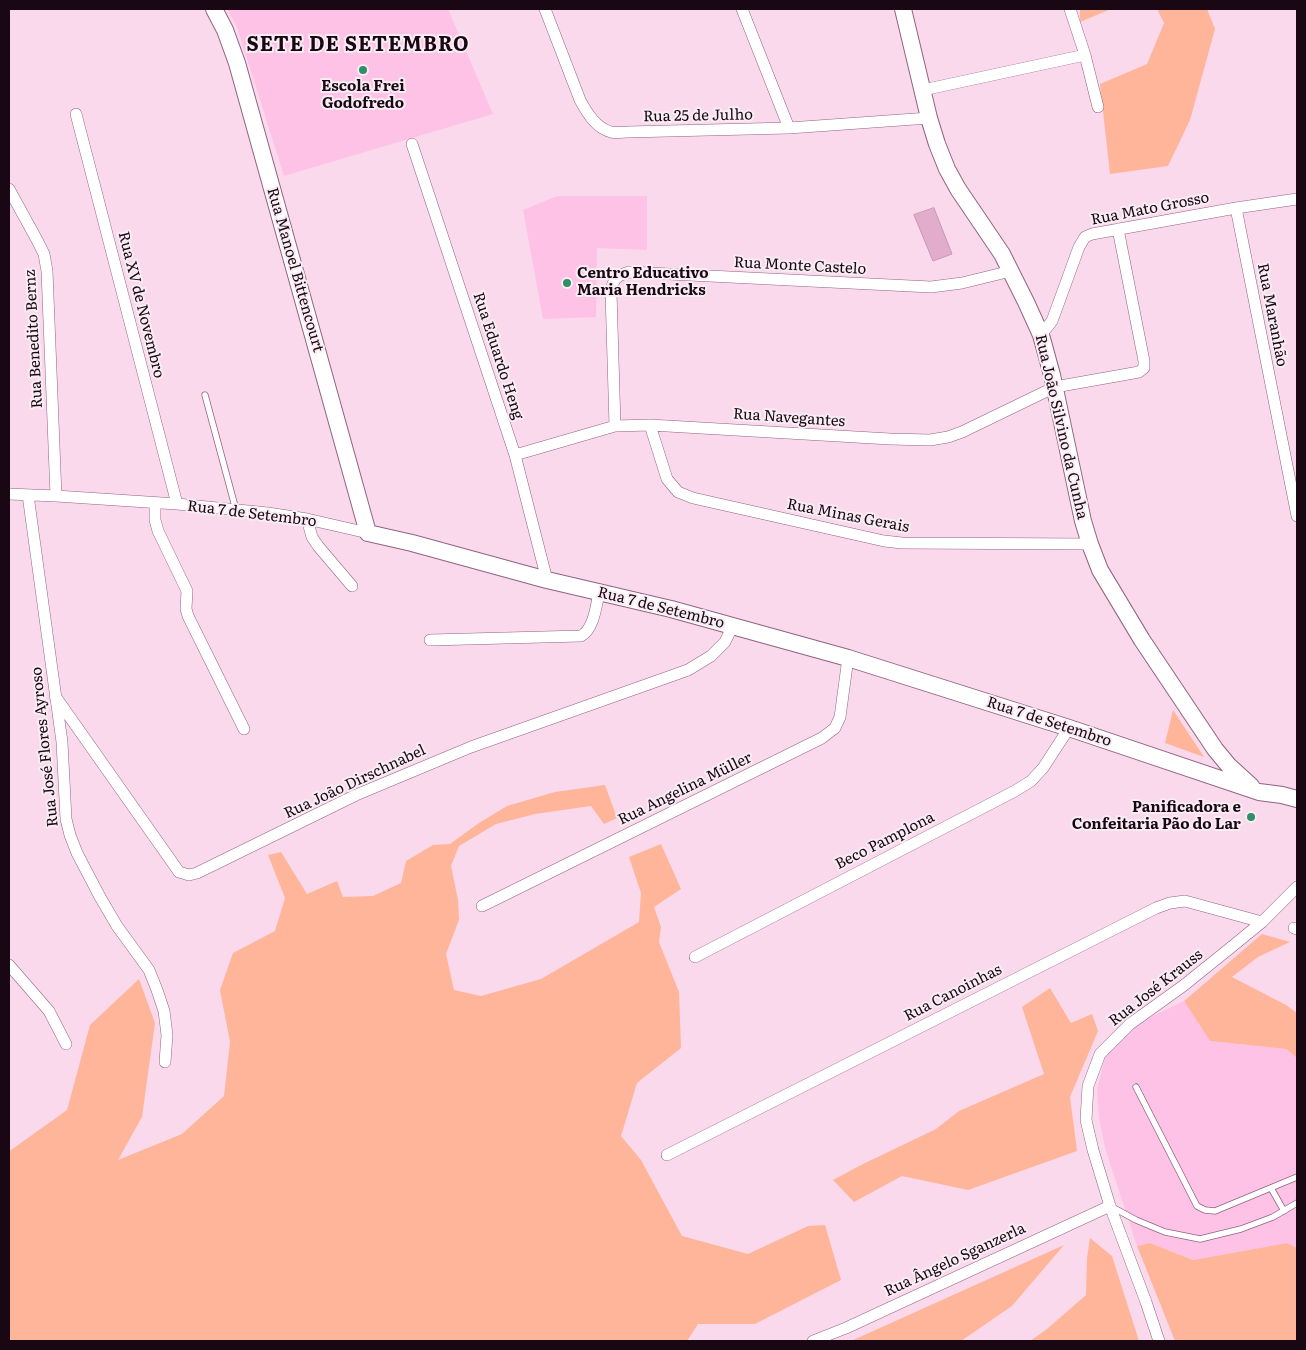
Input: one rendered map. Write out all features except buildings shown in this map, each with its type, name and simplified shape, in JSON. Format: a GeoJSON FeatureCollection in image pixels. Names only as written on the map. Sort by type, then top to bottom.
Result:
{"type":"FeatureCollection","features":[{"type":"Feature","properties":{"kind":"street","name":"Rua Manoel Bittencourt"},"geometry":{"type":"LineString","coordinates":[[214,9],[225,30],[237,63],[368,533]]}},
{"type":"Feature","properties":{"kind":"street","name":"Rua 25 de Julho"},"geometry":{"type":"LineString","coordinates":[[545,9],[580,100],[587,113],[598,126],[611,132],[789,128],[929,118]]}},
{"type":"Feature","properties":{"kind":"street"},"geometry":{"type":"LineString","coordinates":[[742,9],[789,128]]}},
{"type":"Feature","properties":{"kind":"street","name":"Rua João Silvino da Cunha"},"geometry":{"type":"LineString","coordinates":[[903,9],[929,118],[947,169],[1011,271],[1041,335],[1055,387],[1083,521],[1100,570],[1166,677],[1215,749],[1229,766],[1259,792]]}},
{"type":"Feature","properties":{"kind":"street"},"geometry":{"type":"LineString","coordinates":[[1070,9],[1085,55],[1098,107]]}},
{"type":"Feature","properties":{"kind":"street"},"geometry":{"type":"LineString","coordinates":[[922,90],[1085,55]]}},
{"type":"Feature","properties":{"kind":"street","name":"Rua XV de Novembro"},"geometry":{"type":"LineString","coordinates":[[76,114],[176,504]]}},
{"type":"Feature","properties":{"kind":"street","name":"Rua Eduardo Heng"},"geometry":{"type":"LineString","coordinates":[[412,144],[515,455],[547,580]]}},
{"type":"Feature","properties":{"kind":"street","name":"Rua Benedito Bernz"},"geometry":{"type":"LineString","coordinates":[[9,189],[44,254],[56,496]]}},
{"type":"Feature","properties":{"kind":"street","name":"Rua Mato Grosso"},"geometry":{"type":"LineString","coordinates":[[1041,335],[1052,321],[1081,242],[1085,237],[1118,229],[1297,199]]}},
{"type":"Feature","properties":{"kind":"street","name":"Rua Maranhão"},"geometry":{"type":"LineString","coordinates":[[1236,208],[1297,516]]}},
{"type":"Feature","properties":{"kind":"street","name":"Rua Navegantes"},"geometry":{"type":"LineString","coordinates":[[515,455],[615,426],[650,424],[930,440],[962,432],[1055,387],[1139,372],[1144,368],[1144,362],[1118,229]]}},
{"type":"Feature","properties":{"kind":"street","name":"Rua Monte Castelo"},"geometry":{"type":"LineString","coordinates":[[615,426],[612,292],[613,282],[619,275],[629,272],[931,287],[962,284],[1011,271]]}},
{"type":"Feature","properties":{"kind":"street","name":"Rua Minas Gerais"},"geometry":{"type":"LineString","coordinates":[[650,424],[667,479],[678,492],[693,498],[884,541],[902,543],[1090,544]]}},
{"type":"Feature","properties":{"kind":"street","name":"Rua 7 de Setembro"},"geometry":{"type":"LineString","coordinates":[[9,494],[176,504],[268,513],[308,519],[412,543],[547,580],[734,625],[848,658],[1069,728],[1259,792],[1297,799]]}},
{"type":"Feature","properties":{"kind":"street","name":"Rua José Flores Ayroso"},"geometry":{"type":"LineString","coordinates":[[28,495],[62,742],[65,770],[65,812],[70,835],[77,853],[100,897],[149,970],[164,1011],[167,1035],[165,1062]]}},
{"type":"Feature","properties":{"kind":"street"},"geometry":{"type":"LineString","coordinates":[[155,503],[154,520],[158,531],[188,591],[186,609],[188,616],[244,729]]}},
{"type":"Feature","properties":{"kind":"street"},"geometry":{"type":"LineString","coordinates":[[308,519],[312,536],[318,546],[352,586]]}},
{"type":"Feature","properties":{"kind":"street"},"geometry":{"type":"LineString","coordinates":[[430,640],[582,636],[587,633],[590,627],[600,593]]}},
{"type":"Feature","properties":{"kind":"street","name":"Rua João Dirschnabel"},"geometry":{"type":"LineString","coordinates":[[55,696],[179,872],[189,875],[356,795],[471,747],[688,670],[711,656],[725,642],[734,625]]}},
{"type":"Feature","properties":{"kind":"street","name":"Rua Angelina Müller"},"geometry":{"type":"LineString","coordinates":[[482,906],[822,738],[835,728],[840,717],[848,658]]}},
{"type":"Feature","properties":{"kind":"street","name":"Beco Pamplona"},"geometry":{"type":"LineString","coordinates":[[695,957],[1015,791],[1031,781],[1043,768],[1069,728]]}},
{"type":"Feature","properties":{"kind":"street"},"geometry":{"type":"LineString","coordinates":[[1203,773],[1215,749]]}},
{"type":"Feature","properties":{"kind":"street","name":"Rua José Krauss"},"geometry":{"type":"LineString","coordinates":[[1159,1341],[1110,1206],[1093,1150],[1086,1120],[1088,1086],[1100,1054],[1130,1024],[1183,986],[1262,922],[1297,888]]}},
{"type":"Feature","properties":{"kind":"street","name":"Rua Canoinhas"},"geometry":{"type":"LineString","coordinates":[[667,1156],[1156,908],[1170,903],[1185,901],[1262,922]]}},
{"type":"Feature","properties":{"kind":"street"},"geometry":{"type":"LineString","coordinates":[[9,965],[49,1011],[66,1044]]}},
{"type":"Feature","properties":{"kind":"street","name":"Rua Ângelo Sganzerla"},"geometry":{"type":"LineString","coordinates":[[813,1341],[846,1328],[1110,1206]]}},
{"type":"Feature","properties":{"kind":"lane"},"geometry":{"type":"LineString","coordinates":[[205,395],[236,510]]}},
{"type":"Feature","properties":{"kind":"lane"},"geometry":{"type":"LineString","coordinates":[[1136,1087],[1197,1206],[1205,1210],[1215,1211],[1297,1177]]}},
{"type":"Feature","properties":{"kind":"lane"},"geometry":{"type":"LineString","coordinates":[[1271,1188],[1284,1211]]}},
{"type":"Feature","properties":{"kind":"lane"},"geometry":{"type":"LineString","coordinates":[[1110,1206],[1136,1220],[1165,1232],[1200,1239],[1241,1230],[1273,1217],[1297,1203]]}},
{"type":"Feature","properties":{"kind":"shaded area","name":"Escola Frei Godofredo"},"geometry":{"type":"Polygon","coordinates":[[[227,9],[448,9],[493,114],[284,176],[237,27],[227,9]]]}},
{"type":"Feature","properties":{"kind":"shaded area"},"geometry":{"type":"Polygon","coordinates":[[[1080,9],[1111,9],[1080,22],[1080,9]]]}},
{"type":"Feature","properties":{"kind":"shaded area"},"geometry":{"type":"Polygon","coordinates":[[[1157,9],[1207,9],[1215,29],[1190,120],[1168,166],[1110,174],[1100,84],[1147,64],[1164,23],[1157,9]]]}},
{"type":"Feature","properties":{"kind":"shaded area","name":"Centro Educativo Maria Hendricks"},"geometry":{"type":"Polygon","coordinates":[[[557,196],[647,196],[647,250],[597,248],[596,317],[543,319],[523,210],[557,196]]]}},
{"type":"Feature","properties":{"kind":"shaded area"},"geometry":{"type":"Polygon","coordinates":[[[1173,710],[1204,757],[1165,743],[1173,710]]]}},
{"type":"Feature","properties":{"kind":"shaded area"},"geometry":{"type":"Polygon","coordinates":[[[605,785],[617,818],[604,824],[591,806],[535,814],[496,824],[459,846],[451,866],[458,900],[459,920],[446,954],[454,990],[481,996],[541,979],[639,922],[641,893],[629,857],[661,844],[681,889],[654,907],[661,927],[659,942],[679,992],[681,1048],[637,1083],[621,1136],[641,1160],[682,1236],[748,1254],[808,1226],[825,1225],[841,1280],[755,1324],[698,1324],[687,1341],[9,1341],[9,1150],[67,1110],[90,1025],[139,979],[155,1023],[142,1117],[118,1160],[182,1134],[224,1096],[230,1042],[220,990],[233,953],[275,931],[285,898],[268,855],[281,852],[307,894],[337,881],[343,897],[373,896],[401,883],[406,861],[433,845],[450,844],[507,806],[555,792],[605,785]]]}},
{"type":"Feature","properties":{"kind":"shaded area"},"geometry":{"type":"Polygon","coordinates":[[[1262,934],[1290,942],[1258,957],[1232,977],[1286,1005],[1297,1013],[1297,1058],[1286,1049],[1210,1041],[1184,1001],[1262,934]]]}},
{"type":"Feature","properties":{"kind":"shaded area"},"geometry":{"type":"Polygon","coordinates":[[[1050,988],[1071,1023],[1092,1014],[1098,1031],[1070,1097],[1077,1151],[968,1190],[902,1176],[854,1202],[833,1180],[936,1129],[959,1111],[1044,1074],[1022,1007],[1050,988]]]}},
{"type":"Feature","properties":{"kind":"shaded area"},"geometry":{"type":"Polygon","coordinates":[[[1184,1001],[1210,1041],[1286,1049],[1297,1058],[1297,1248],[1287,1243],[1193,1260],[1150,1243],[1137,1246],[1105,1148],[1099,1118],[1097,1089],[1106,1054],[1136,1024],[1184,1001]]]}},
{"type":"Feature","properties":{"kind":"shaded area"},"geometry":{"type":"Polygon","coordinates":[[[1090,1238],[1112,1256],[1139,1341],[1030,1341],[1047,1329],[1086,1295],[1087,1258],[1090,1238]]]}},
{"type":"Feature","properties":{"kind":"shaded area"},"geometry":{"type":"Polygon","coordinates":[[[1150,1243],[1193,1260],[1287,1243],[1297,1248],[1297,1341],[1175,1341],[1137,1246],[1150,1243]]]}},
{"type":"Feature","properties":{"kind":"shaded area"},"geometry":{"type":"Polygon","coordinates":[[[1064,1245],[1012,1306],[961,1341],[851,1341],[1064,1245]]]}},
{"type":"Feature","properties":{"kind":"place","name":"Escola Frei Godofredo"},"geometry":{"type":"Point","coordinates":[363,70]}},
{"type":"Feature","properties":{"kind":"place","name":"Centro Educativo Maria Hendricks"},"geometry":{"type":"Point","coordinates":[567,283]}},
{"type":"Feature","properties":{"kind":"place","name":"Panificadora e Confeitaria Pão do Lar"},"geometry":{"type":"Point","coordinates":[1251,817]}},
{"type":"Feature","properties":{"kind":"district","name":"SETE DE SETEMBRO"},"geometry":{"type":"Point","coordinates":[358,45]}}]}
